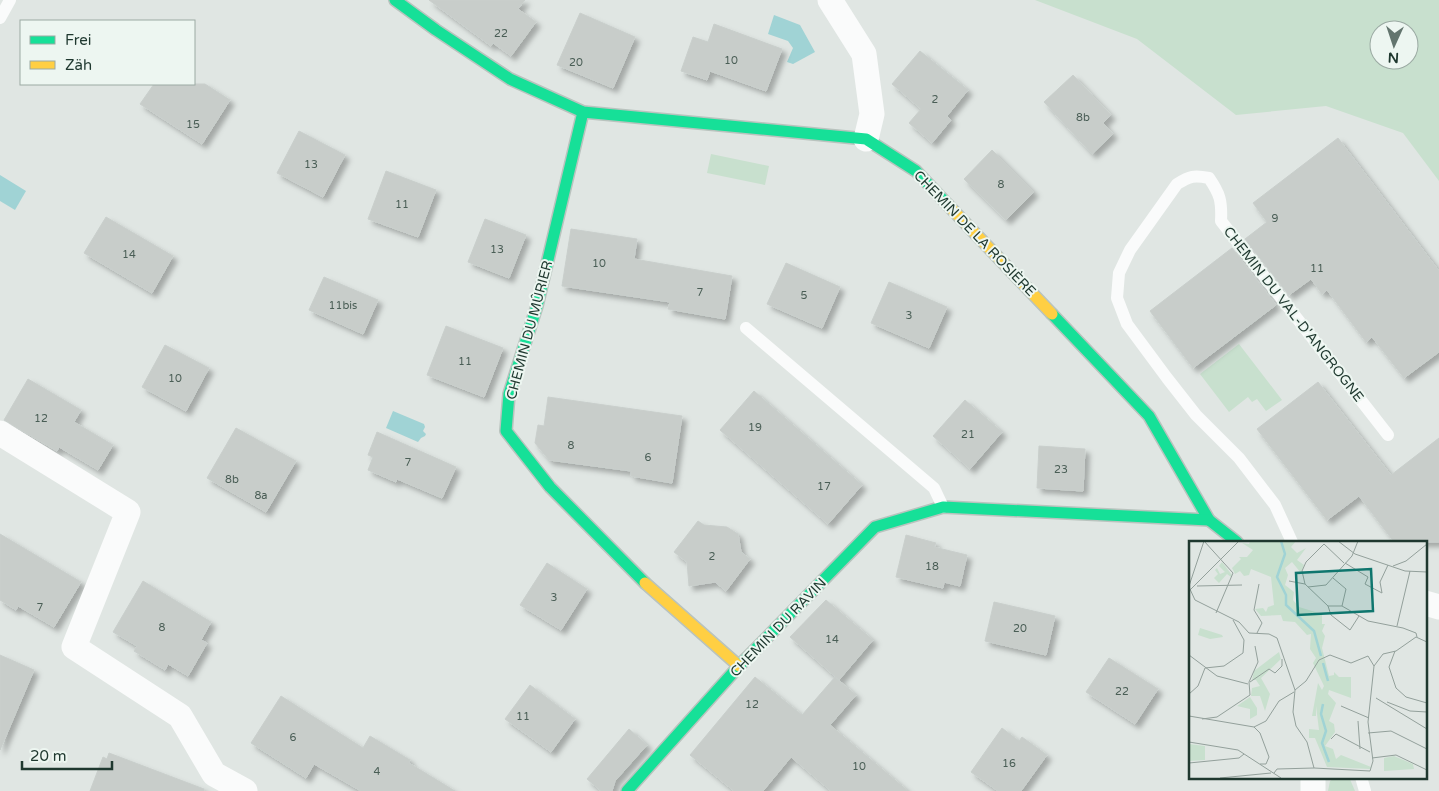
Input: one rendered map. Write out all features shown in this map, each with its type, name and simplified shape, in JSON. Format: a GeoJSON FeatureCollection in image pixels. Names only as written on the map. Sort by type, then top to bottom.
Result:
{"type":"FeatureCollection","features":[{"type":"Feature","properties":{"kind":"street","name":"CHEMIN DE LA ROSIÈRE"},"geometry":{"type":"LineString","coordinates":[[396,0],[436,30],[510,79],[583,112],[866,139],[916,171],[1149,416],[1209,520],[1236,541]]}},
{"type":"Feature","properties":{"kind":"street"},"geometry":{"type":"LineString","coordinates":[[830,0],[864,54],[872,114],[866,139]]}},
{"type":"Feature","properties":{"kind":"street","name":"CHEMIN DU MÛRIER"},"geometry":{"type":"LineString","coordinates":[[583,112],[537,306],[509,394],[506,431],[557,494],[644,582],[739,666]]}},
{"type":"Feature","properties":{"kind":"street"},"geometry":{"type":"LineString","coordinates":[[0,433],[128,512],[74,647],[180,716],[214,774],[244,791]]}},
{"type":"Feature","properties":{"kind":"street","name":"CHEMIN DU RAVIN"},"geometry":{"type":"LineString","coordinates":[[627,791],[739,666],[875,527],[942,507],[1209,520]]}},
{"type":"Feature","properties":{"kind":"street"},"geometry":{"type":"LineString","coordinates":[[1426,603],[1439,607]]}},
{"type":"Feature","properties":{"kind":"street"},"geometry":{"type":"LineString","coordinates":[[1313,778],[1313,791]]}},
{"type":"Feature","properties":{"kind":"lane"},"geometry":{"type":"LineString","coordinates":[[0,18],[10,0]]}},
{"type":"Feature","properties":{"kind":"lane","name":"CHEMIN DU VAL-D'ANGROGNE"},"geometry":{"type":"LineString","coordinates":[[1292,541],[1275,505],[1239,458],[1196,415],[1166,378],[1127,324],[1117,298],[1119,272],[1130,250],[1177,184],[1195,175],[1209,178],[1219,191],[1222,209],[1221,221],[1388,435]]}},
{"type":"Feature","properties":{"kind":"lane"},"geometry":{"type":"LineString","coordinates":[[746,328],[934,488],[942,507]]}},
{"type":"Feature","properties":{"kind":"lane"},"geometry":{"type":"LineString","coordinates":[[1361,778],[1365,791]]}},
{"type":"Feature","properties":{"kind":"lane"},"geometry":{"type":"LineString","coordinates":[[636,781],[647,791]]}},
{"type":"Feature","properties":{"kind":"green space"},"geometry":{"type":"Polygon","coordinates":[[[1035,0],[1439,0],[1439,181],[1403,133],[1326,106],[1236,115],[1137,39],[1035,0]]]}},
{"type":"Feature","properties":{"kind":"green space"},"geometry":{"type":"Polygon","coordinates":[[[711,154],[769,166],[765,185],[707,173],[711,154]]]}},
{"type":"Feature","properties":{"kind":"green space"},"geometry":{"type":"Polygon","coordinates":[[[1239,344],[1282,400],[1266,411],[1257,399],[1252,402],[1248,397],[1229,412],[1200,374],[1239,344]]]}},
{"type":"Feature","properties":{"kind":"green space"},"geometry":{"type":"Polygon","coordinates":[[[1335,778],[1349,778],[1355,791],[1328,791],[1330,781],[1335,778]]]}},
{"type":"Feature","properties":{"kind":"water"},"geometry":{"type":"Polygon","coordinates":[[[774,15],[800,25],[815,52],[793,64],[787,62],[793,48],[788,41],[768,34],[774,15]]]}},
{"type":"Feature","properties":{"kind":"water"},"geometry":{"type":"Polygon","coordinates":[[[0,175],[26,191],[15,210],[0,201],[0,175]]]}},
{"type":"Feature","properties":{"kind":"water"},"geometry":{"type":"Polygon","coordinates":[[[393,411],[424,424],[423,431],[426,434],[425,436],[418,442],[386,428],[393,411]]]}},
{"type":"Feature","properties":{"kind":"building"},"geometry":{"type":"Polygon","coordinates":[[[429,0],[525,0],[518,9],[536,22],[511,56],[493,43],[491,46],[429,0]]]}},
{"type":"Feature","properties":{"kind":"building"},"geometry":{"type":"Polygon","coordinates":[[[580,13],[635,37],[613,88],[557,65],[580,13]]]}},
{"type":"Feature","properties":{"kind":"building"},"geometry":{"type":"Polygon","coordinates":[[[714,24],[782,49],[766,91],[710,71],[707,80],[681,71],[693,37],[708,42],[714,24]]]}},
{"type":"Feature","properties":{"kind":"building"},"geometry":{"type":"Polygon","coordinates":[[[920,51],[968,90],[947,116],[951,120],[932,143],[909,123],[921,109],[892,84],[920,51]]]}},
{"type":"Feature","properties":{"kind":"building"},"geometry":{"type":"Polygon","coordinates":[[[1073,75],[1111,115],[1103,123],[1113,134],[1092,154],[1044,102],[1073,75]]]}},
{"type":"Feature","properties":{"kind":"building"},"geometry":{"type":"Polygon","coordinates":[[[205,84],[230,100],[202,144],[140,104],[153,85],[205,84]]]}},
{"type":"Feature","properties":{"kind":"building"},"geometry":{"type":"Polygon","coordinates":[[[299,131],[345,155],[323,197],[277,173],[299,131]]]}},
{"type":"Feature","properties":{"kind":"building"},"geometry":{"type":"Polygon","coordinates":[[[1338,138],[1439,271],[1439,352],[1404,378],[1372,337],[1366,342],[1327,290],[1322,294],[1311,279],[1289,295],[1245,239],[1267,222],[1253,203],[1338,138]]]}},
{"type":"Feature","properties":{"kind":"building"},"geometry":{"type":"Polygon","coordinates":[[[992,150],[1034,192],[1006,220],[964,179],[992,150]]]}},
{"type":"Feature","properties":{"kind":"building"},"geometry":{"type":"Polygon","coordinates":[[[386,171],[436,190],[418,237],[368,219],[386,171]]]}},
{"type":"Feature","properties":{"kind":"building"},"geometry":{"type":"Polygon","coordinates":[[[106,217],[173,256],[152,293],[84,253],[106,217]]]}},
{"type":"Feature","properties":{"kind":"building"},"geometry":{"type":"Polygon","coordinates":[[[485,219],[526,235],[509,278],[468,262],[485,219]]]}},
{"type":"Feature","properties":{"kind":"building"},"geometry":{"type":"Polygon","coordinates":[[[571,229],[637,239],[634,259],[732,276],[725,319],[668,309],[670,302],[562,286],[571,229]]]}},
{"type":"Feature","properties":{"kind":"building"},"geometry":{"type":"Polygon","coordinates":[[[1232,248],[1276,305],[1193,368],[1150,311],[1232,248]]]}},
{"type":"Feature","properties":{"kind":"building"},"geometry":{"type":"Polygon","coordinates":[[[786,263],[840,287],[822,328],[767,304],[786,263]]]}},
{"type":"Feature","properties":{"kind":"building"},"geometry":{"type":"Polygon","coordinates":[[[324,277],[378,300],[363,334],[309,310],[324,277]]]}},
{"type":"Feature","properties":{"kind":"building"},"geometry":{"type":"Polygon","coordinates":[[[889,282],[947,307],[929,348],[871,323],[889,282]]]}},
{"type":"Feature","properties":{"kind":"building"},"geometry":{"type":"Polygon","coordinates":[[[446,326],[503,348],[484,397],[427,375],[446,326]]]}},
{"type":"Feature","properties":{"kind":"building"},"geometry":{"type":"Polygon","coordinates":[[[165,345],[209,368],[186,411],[142,387],[165,345]]]}},
{"type":"Feature","properties":{"kind":"building"},"geometry":{"type":"Polygon","coordinates":[[[28,379],[81,410],[74,422],[113,445],[98,470],[59,447],[57,451],[4,420],[28,379]]]}},
{"type":"Feature","properties":{"kind":"building"},"geometry":{"type":"Polygon","coordinates":[[[1318,382],[1391,475],[1439,438],[1439,542],[1393,541],[1359,496],[1327,520],[1257,429],[1318,382]]]}},
{"type":"Feature","properties":{"kind":"building"},"geometry":{"type":"Polygon","coordinates":[[[754,391],[862,485],[828,524],[720,430],[754,391]]]}},
{"type":"Feature","properties":{"kind":"building"},"geometry":{"type":"Polygon","coordinates":[[[548,397],[682,416],[672,483],[631,476],[631,471],[549,460],[535,443],[538,425],[544,426],[548,397]]]}},
{"type":"Feature","properties":{"kind":"building"},"geometry":{"type":"Polygon","coordinates":[[[965,400],[1002,432],[970,469],[933,436],[965,400]]]}},
{"type":"Feature","properties":{"kind":"building"},"geometry":{"type":"Polygon","coordinates":[[[236,428],[296,461],[266,512],[207,478],[236,428]]]}},
{"type":"Feature","properties":{"kind":"building"},"geometry":{"type":"Polygon","coordinates":[[[377,432],[456,467],[442,498],[397,479],[396,482],[368,470],[373,457],[368,455],[377,432]]]}},
{"type":"Feature","properties":{"kind":"building"},"geometry":{"type":"Polygon","coordinates":[[[1039,446],[1085,449],[1083,491],[1037,488],[1039,446]]]}},
{"type":"Feature","properties":{"kind":"building"},"geometry":{"type":"Polygon","coordinates":[[[698,521],[704,525],[727,527],[738,534],[741,552],[750,559],[726,591],[715,582],[689,586],[687,562],[674,552],[698,521]]]}},
{"type":"Feature","properties":{"kind":"building"},"geometry":{"type":"Polygon","coordinates":[[[0,534],[81,582],[54,627],[18,606],[16,610],[0,600],[0,534]]]}},
{"type":"Feature","properties":{"kind":"building"},"geometry":{"type":"Polygon","coordinates":[[[906,535],[936,543],[934,547],[967,555],[960,586],[944,582],[943,588],[896,577],[906,535]]]}},
{"type":"Feature","properties":{"kind":"building"},"geometry":{"type":"Polygon","coordinates":[[[547,563],[587,589],[561,630],[520,605],[547,563]]]}},
{"type":"Feature","properties":{"kind":"building"},"geometry":{"type":"Polygon","coordinates":[[[143,581],[211,622],[201,640],[207,643],[188,676],[168,664],[165,670],[134,651],[137,646],[113,632],[143,581]]]}},
{"type":"Feature","properties":{"kind":"building"},"geometry":{"type":"Polygon","coordinates":[[[826,600],[873,640],[839,680],[790,637],[826,600]]]}},
{"type":"Feature","properties":{"kind":"building"},"geometry":{"type":"Polygon","coordinates":[[[994,602],[1055,616],[1046,655],[985,641],[994,602]]]}},
{"type":"Feature","properties":{"kind":"building"},"geometry":{"type":"Polygon","coordinates":[[[0,655],[34,670],[0,750],[0,655]]]}},
{"type":"Feature","properties":{"kind":"building"},"geometry":{"type":"Polygon","coordinates":[[[1109,658],[1158,689],[1135,724],[1086,692],[1109,658]]]}},
{"type":"Feature","properties":{"kind":"building"},"geometry":{"type":"Polygon","coordinates":[[[755,677],[802,715],[835,677],[856,695],[830,725],[908,791],[831,791],[791,757],[763,791],[734,791],[690,755],[755,677]]]}},
{"type":"Feature","properties":{"kind":"building"},"geometry":{"type":"Polygon","coordinates":[[[530,685],[575,719],[551,752],[505,719],[530,685]]]}},
{"type":"Feature","properties":{"kind":"building"},"geometry":{"type":"Polygon","coordinates":[[[281,696],[363,748],[370,736],[410,760],[409,763],[455,791],[361,791],[314,764],[306,778],[251,743],[281,696]]]}},
{"type":"Feature","properties":{"kind":"building"},"geometry":{"type":"Polygon","coordinates":[[[1002,728],[1019,741],[1022,737],[1047,755],[1021,791],[998,791],[971,772],[1002,728]]]}},
{"type":"Feature","properties":{"kind":"building"},"geometry":{"type":"Polygon","coordinates":[[[629,729],[647,745],[615,781],[612,791],[601,791],[587,779],[629,729]]]}},
{"type":"Feature","properties":{"kind":"building"},"geometry":{"type":"Polygon","coordinates":[[[109,753],[204,789],[204,791],[90,791],[103,757],[107,759],[109,753]]]}},
{"type":"Feature","properties":{"kind":"traffic: fast"},"geometry":{"type":"LineString","coordinates":[[395,0],[436,30],[510,79],[583,112],[866,139],[916,171],[948,205]]}},
{"type":"Feature","properties":{"kind":"traffic: fast"},"geometry":{"type":"LineString","coordinates":[[583,112],[537,306],[509,394],[506,431],[550,487],[645,583]]}},
{"type":"Feature","properties":{"kind":"traffic: fast"},"geometry":{"type":"LineString","coordinates":[[1052,314],[1149,416],[1209,520],[1236,541]]}},
{"type":"Feature","properties":{"kind":"traffic: fast"},"geometry":{"type":"LineString","coordinates":[[627,791],[739,666],[875,527],[943,507],[1209,520]]}},
{"type":"Feature","properties":{"kind":"traffic: slow"},"geometry":{"type":"LineString","coordinates":[[948,205],[1052,314]]}},
{"type":"Feature","properties":{"kind":"traffic: slow"},"geometry":{"type":"LineString","coordinates":[[645,583],[739,666]]}}]}
